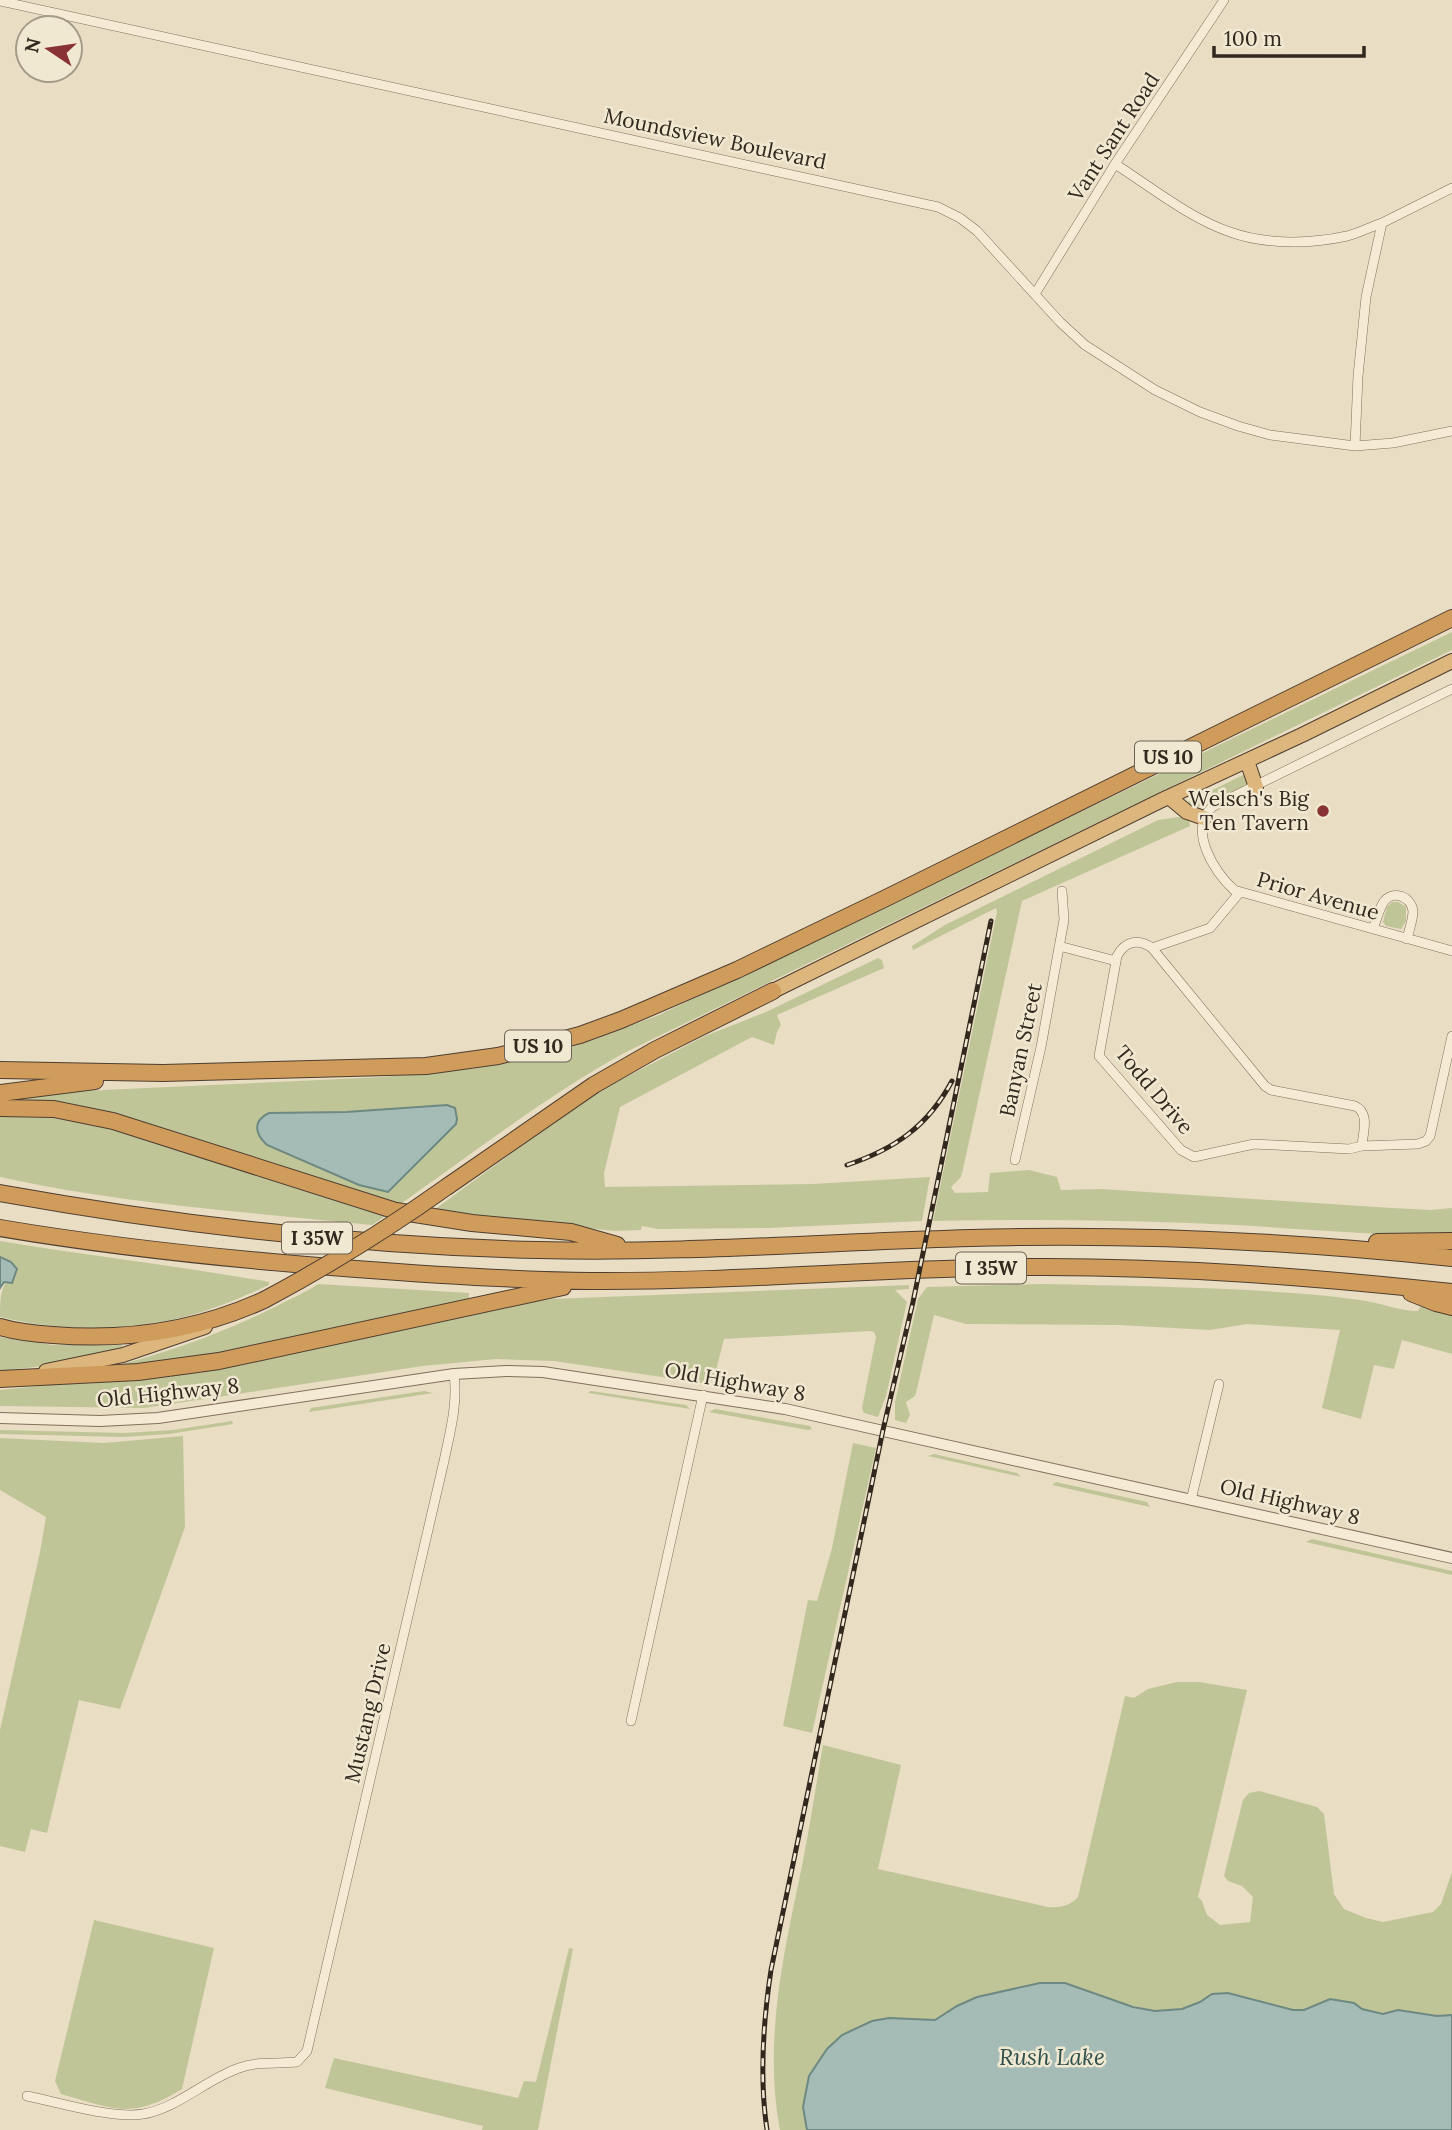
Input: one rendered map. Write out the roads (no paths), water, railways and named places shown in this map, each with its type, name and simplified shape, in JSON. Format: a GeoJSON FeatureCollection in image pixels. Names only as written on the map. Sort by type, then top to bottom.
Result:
{"type":"FeatureCollection","features":[{"type":"Feature","properties":{"kind":"highway","name":"US 10"},"geometry":{"type":"LineString","coordinates":[[0,1070],[163,1073],[426,1066],[498,1056],[580,1035],[749,964],[1452,618]]}},
{"type":"Feature","properties":{"kind":"highway","name":"US 10"},"geometry":{"type":"LineString","coordinates":[[0,1327],[68,1336],[133,1335],[225,1317],[257,1304],[358,1247],[594,1085],[655,1050],[1452,661]]}},
{"type":"Feature","properties":{"kind":"highway"},"geometry":{"type":"LineString","coordinates":[[1247,761],[1256,787]]}},
{"type":"Feature","properties":{"kind":"highway"},"geometry":{"type":"LineString","coordinates":[[1166,799],[1187,812],[1204,818]]}},
{"type":"Feature","properties":{"kind":"highway"},"geometry":{"type":"LineString","coordinates":[[0,1093],[163,1073]]}},
{"type":"Feature","properties":{"kind":"highway"},"geometry":{"type":"LineString","coordinates":[[0,1108],[54,1109],[113,1121],[396,1211],[472,1223],[572,1232],[636,1250]]}},
{"type":"Feature","properties":{"kind":"highway","name":"I 35W"},"geometry":{"type":"LineString","coordinates":[[0,1193],[176,1222],[370,1243],[542,1250],[636,1250],[732,1249],[1033,1237],[1182,1238],[1279,1243],[1452,1258]]}},
{"type":"Feature","properties":{"kind":"highway","name":"I 35W"},"geometry":{"type":"LineString","coordinates":[[0,1228],[141,1249],[264,1262],[466,1277],[590,1281],[680,1280],[952,1269],[1083,1267],[1242,1272],[1452,1292]]}},
{"type":"Feature","properties":{"kind":"highway"},"geometry":{"type":"LineString","coordinates":[[1279,1243],[1452,1241]]}},
{"type":"Feature","properties":{"kind":"highway"},"geometry":{"type":"LineString","coordinates":[[0,1378],[138,1372],[219,1361],[590,1281]]}},
{"type":"Feature","properties":{"kind":"highway"},"geometry":{"type":"LineString","coordinates":[[1393,1285],[1452,1307]]}},
{"type":"Feature","properties":{"kind":"highway"},"geometry":{"type":"LineString","coordinates":[[0,1378],[123,1355],[202,1329],[257,1304]]}},
{"type":"Feature","properties":{"kind":"street","name":"Vant Sant Road"},"geometry":{"type":"LineString","coordinates":[[1035,294],[1115,164],[1224,0]]}},
{"type":"Feature","properties":{"kind":"street","name":"Moundsview Boulevard"},"geometry":{"type":"LineString","coordinates":[[0,1],[938,207],[960,218],[977,231],[1060,322],[1085,345],[1155,390],[1200,412],[1270,435],[1355,446],[1393,443],[1452,431]]}},
{"type":"Feature","properties":{"kind":"street"},"geometry":{"type":"LineString","coordinates":[[1115,164],[1197,216],[1230,233],[1270,240],[1320,240],[1349,236],[1382,223],[1452,188]]}},
{"type":"Feature","properties":{"kind":"street"},"geometry":{"type":"LineString","coordinates":[[1355,446],[1358,376],[1366,297],[1382,223]]}},
{"type":"Feature","properties":{"kind":"street"},"geometry":{"type":"LineString","coordinates":[[1204,818],[1213,807],[1452,689]]}},
{"type":"Feature","properties":{"kind":"street","name":"Prior Avenue"},"geometry":{"type":"LineString","coordinates":[[1204,818],[1202,838],[1219,873],[1234,890],[1452,951]]}},
{"type":"Feature","properties":{"kind":"street","name":"Banyan Street"},"geometry":{"type":"LineString","coordinates":[[1015,1160],[1041,1046],[1064,920],[1062,891]]}},
{"type":"Feature","properties":{"kind":"street"},"geometry":{"type":"LineString","coordinates":[[1152,948],[1210,928],[1240,892]]}},
{"type":"Feature","properties":{"kind":"street"},"geometry":{"type":"LineString","coordinates":[[1373,929],[1384,902],[1396,895],[1403,897],[1408,899],[1413,909],[1407,939]]}},
{"type":"Feature","properties":{"kind":"street"},"geometry":{"type":"LineString","coordinates":[[1059,946],[1116,961],[1121,950],[1133,942],[1140,942],[1152,948],[1265,1086],[1271,1090],[1355,1106],[1363,1110],[1365,1115],[1362,1146]]}},
{"type":"Feature","properties":{"kind":"street","name":"Todd Drive"},"geometry":{"type":"LineString","coordinates":[[1116,961],[1099,1056],[1187,1154],[1201,1156],[1254,1144],[1349,1149],[1418,1144],[1430,1136],[1452,1036]]}},
{"type":"Feature","properties":{"kind":"street","name":"Old Highway 8"},"geometry":{"type":"LineString","coordinates":[[0,1418],[100,1421],[158,1418],[454,1374],[543,1372],[703,1395],[820,1416],[1452,1558]]}},
{"type":"Feature","properties":{"kind":"street","name":"Mustang Drive"},"geometry":{"type":"LineString","coordinates":[[27,2096],[115,2114],[141,2115],[169,2106],[240,2067],[297,2062],[303,2057],[309,2044],[337,1929],[444,1461],[455,1409],[454,1374]]}},
{"type":"Feature","properties":{"kind":"street"},"geometry":{"type":"LineString","coordinates":[[1191,1500],[1219,1384]]}},
{"type":"Feature","properties":{"kind":"street"},"geometry":{"type":"LineString","coordinates":[[631,1721],[703,1395]]}},
{"type":"Feature","properties":{"kind":"water"},"geometry":{"type":"Polygon","coordinates":[[[447,1105],[455,1108],[456,1124],[388,1192],[359,1185],[267,1145],[257,1128],[260,1120],[269,1113],[346,1112],[447,1105]]]}},
{"type":"Feature","properties":{"kind":"water"},"geometry":{"type":"Polygon","coordinates":[[[0,1257],[11,1262],[17,1269],[12,1283],[4,1282],[0,1288],[0,1257]]]}},
{"type":"Feature","properties":{"kind":"water","name":"Rush Lake"},"geometry":{"type":"Polygon","coordinates":[[[1040,1983],[1065,1983],[1133,2007],[1155,2011],[1182,2009],[1212,1994],[1228,1993],[1293,2010],[1304,2010],[1330,1999],[1354,2003],[1362,2009],[1383,2014],[1398,2010],[1437,2016],[1452,2015],[1452,2130],[807,2130],[803,2107],[809,2076],[827,2049],[842,2035],[872,2021],[889,2018],[935,2020],[977,1997],[1040,1983]]]}},
{"type":"Feature","properties":{"kind":"railway"},"geometry":{"type":"LineString","coordinates":[[767,2130],[763,2050],[771,1970],[991,921]]}},
{"type":"Feature","properties":{"kind":"railway"},"geometry":{"type":"LineString","coordinates":[[847,1165],[880,1151],[908,1134],[932,1111],[952,1081]]}},
{"type":"Feature","properties":{"kind":"place","name":"Welsch's Big Ten Tavern"},"geometry":{"type":"Point","coordinates":[1323,811]}}]}
